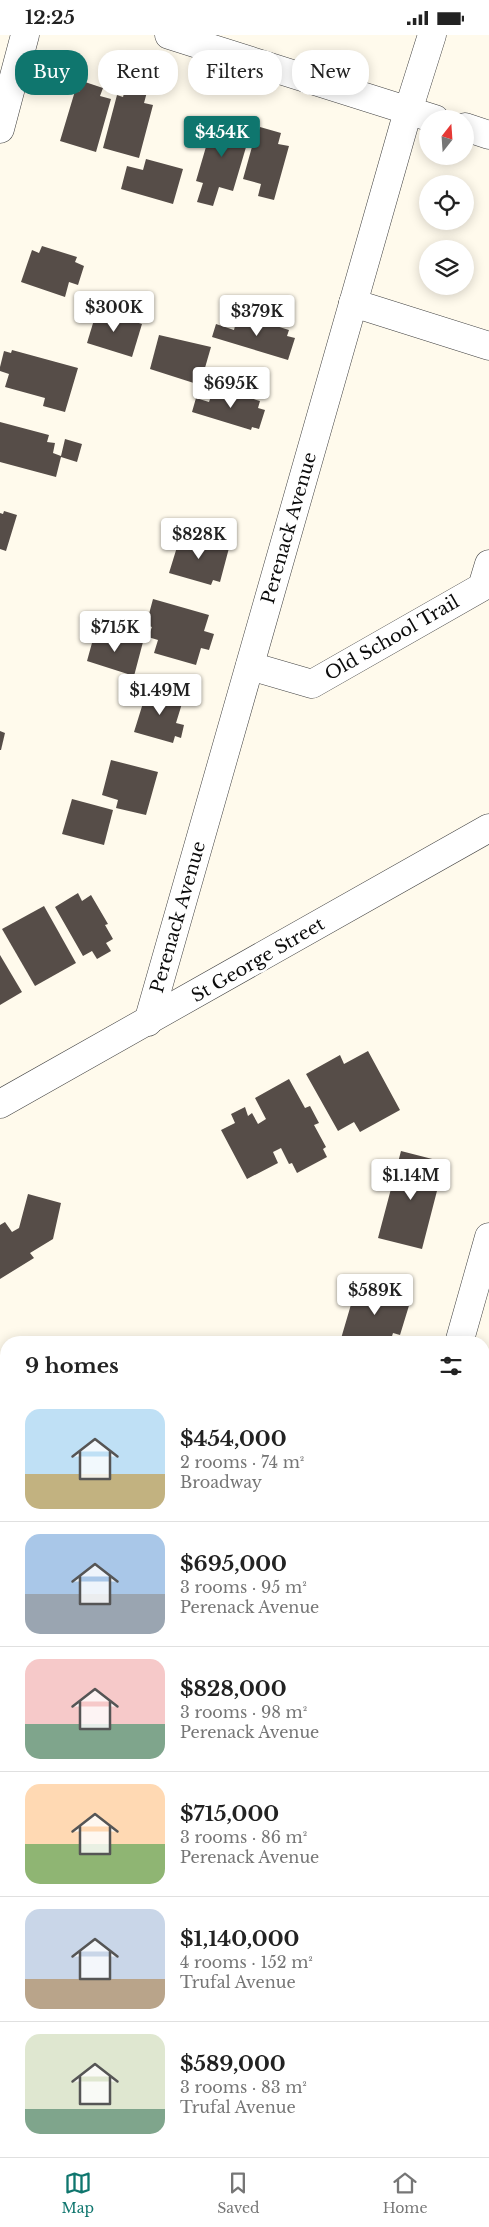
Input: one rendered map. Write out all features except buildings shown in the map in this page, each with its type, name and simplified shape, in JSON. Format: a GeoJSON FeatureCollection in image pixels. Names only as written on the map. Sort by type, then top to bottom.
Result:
{"type":"FeatureCollection","features":[{"type":"Feature","properties":{"kind":"street"},"geometry":{"type":"LineString","coordinates":[[0,129],[26,35]]}},
{"type":"Feature","properties":{"kind":"street"},"geometry":{"type":"LineString","coordinates":[[169,35],[419,114]]}},
{"type":"Feature","properties":{"kind":"street","name":"Perenack Avenue"},"geometry":{"type":"LineString","coordinates":[[148,1022],[408,111],[432,35]]}},
{"type":"Feature","properties":{"kind":"street"},"geometry":{"type":"LineString","coordinates":[[474,130],[489,135]]}},
{"type":"Feature","properties":{"kind":"street"},"geometry":{"type":"LineString","coordinates":[[353,303],[489,346]]}},
{"type":"Feature","properties":{"kind":"street","name":"Old School Trail"},"geometry":{"type":"LineString","coordinates":[[250,666],[312,685],[482,587],[489,565]]}},
{"type":"Feature","properties":{"kind":"street","name":"St George Street"},"geometry":{"type":"LineString","coordinates":[[0,1104],[489,828]]}},
{"type":"Feature","properties":{"kind":"street"},"geometry":{"type":"LineString","coordinates":[[461,1336],[489,1237]]}}]}
